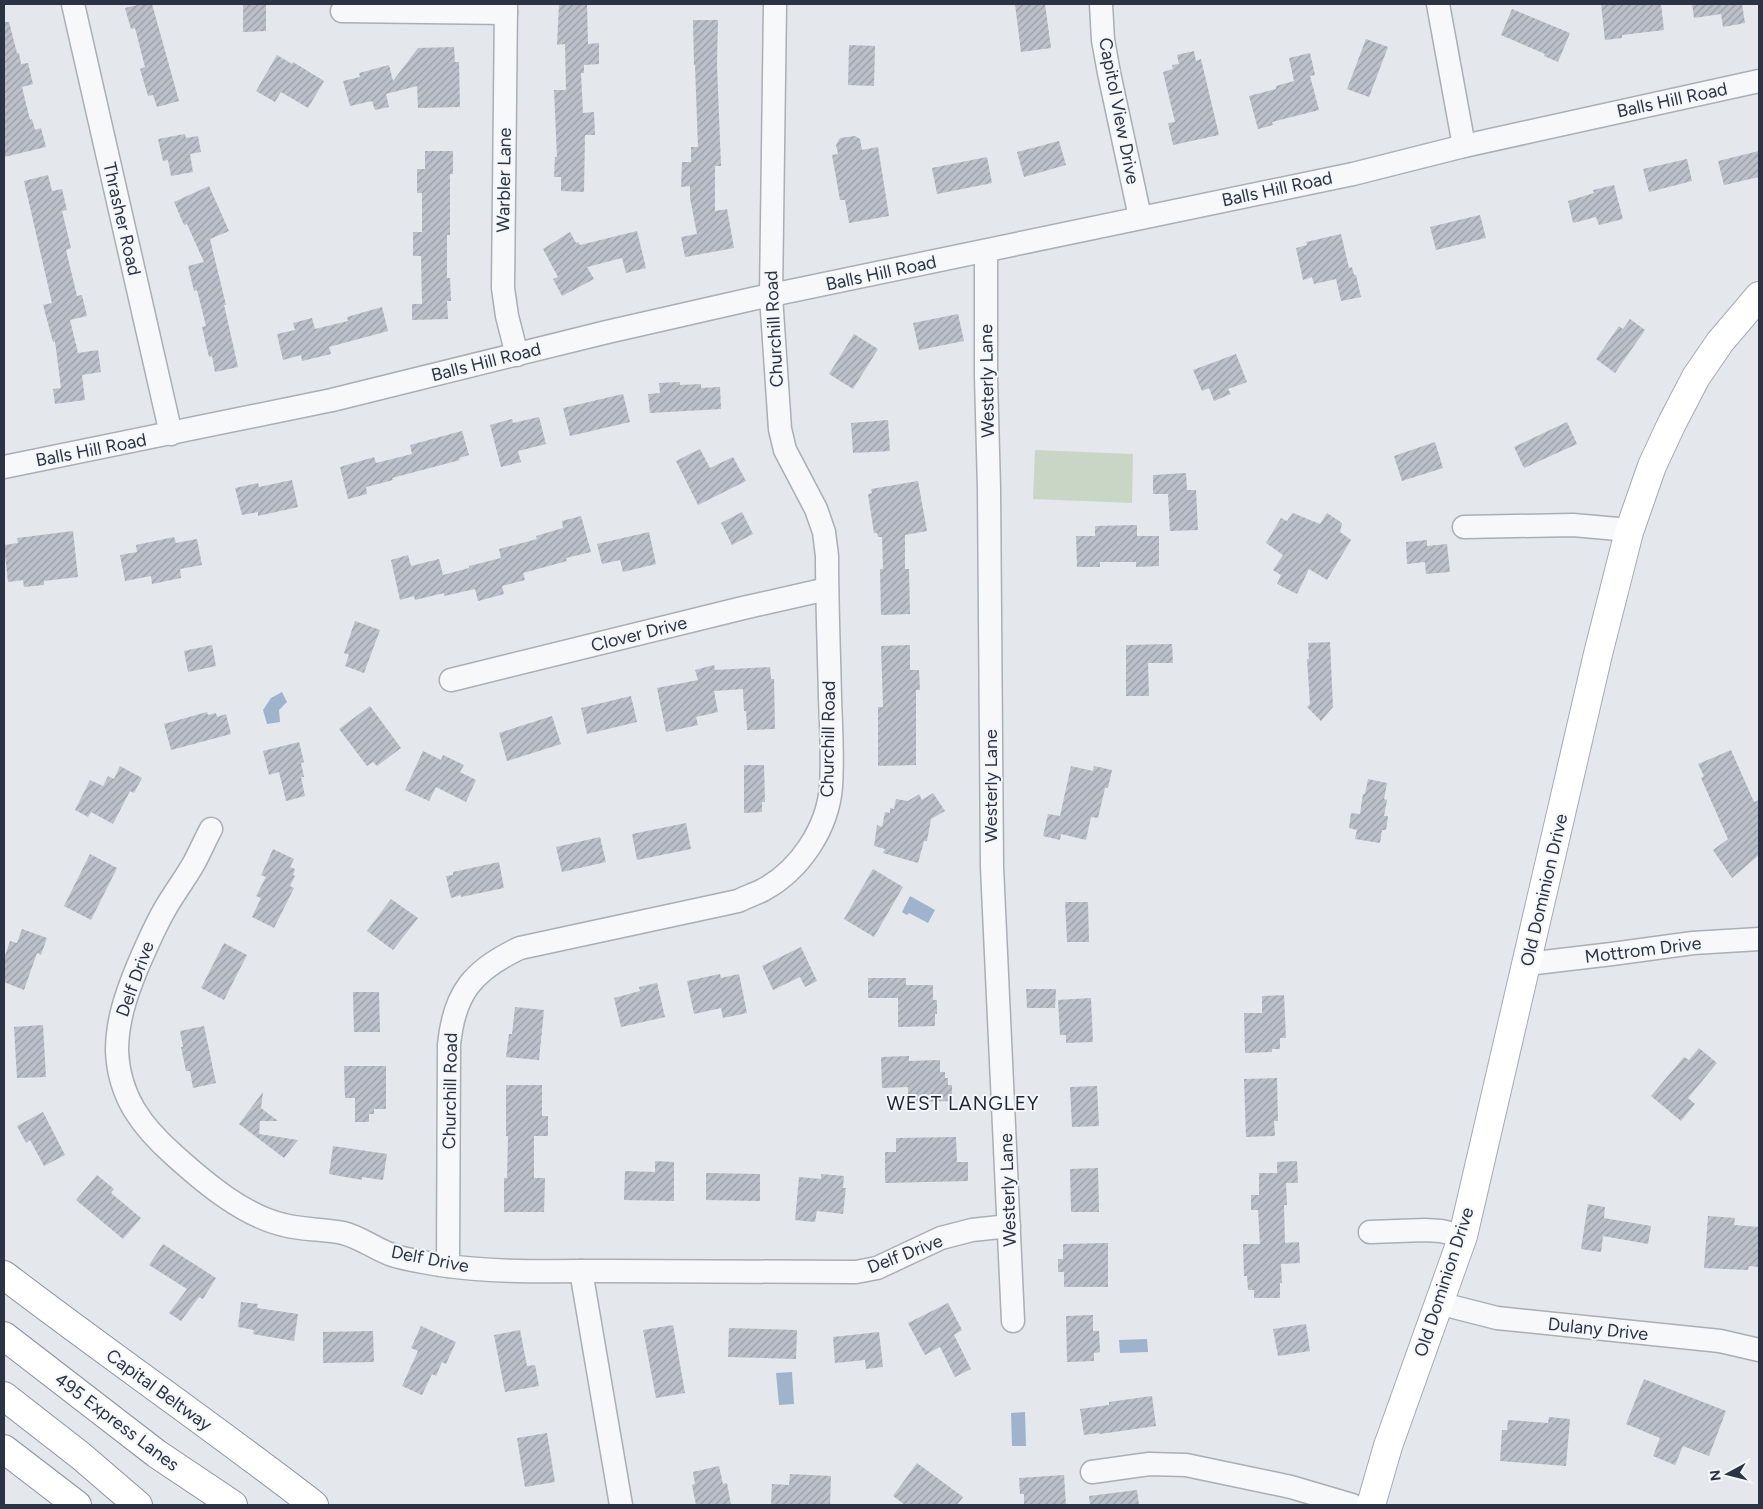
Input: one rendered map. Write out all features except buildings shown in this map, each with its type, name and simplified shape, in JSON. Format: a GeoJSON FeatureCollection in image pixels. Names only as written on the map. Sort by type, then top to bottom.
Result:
{"type":"FeatureCollection","features":[{"type":"Feature","properties":{"kind":"main road","name":"Old Dominion Drive"},"geometry":{"type":"LineString","coordinates":[[1371,1505],[1388,1446],[1404,1406],[1438,1303],[1463,1236],[1598,654],[1629,532],[1652,466],[1696,377],[1720,342],[1759,296]]}},
{"type":"Feature","properties":{"kind":"main road","name":"Capital Beltway"},"geometry":{"type":"LineString","coordinates":[[4,1275],[146,1382],[228,1439],[314,1505]]}},
{"type":"Feature","properties":{"kind":"main road","name":"495 Express Lanes"},"geometry":{"type":"LineString","coordinates":[[4,1336],[157,1454],[233,1505]]}},
{"type":"Feature","properties":{"kind":"main road"},"geometry":{"type":"LineString","coordinates":[[4,1396],[81,1456],[138,1505]]}},
{"type":"Feature","properties":{"kind":"main road"},"geometry":{"type":"LineString","coordinates":[[4,1450],[77,1505]]}},
{"type":"Feature","properties":{"kind":"street","name":"Thrasher Road"},"geometry":{"type":"LineString","coordinates":[[73,4],[171,434]]}},
{"type":"Feature","properties":{"kind":"street","name":"Churchill Road"},"geometry":{"type":"LineString","coordinates":[[448,1266],[449,1045],[451,1023],[458,1003],[468,986],[482,970],[498,958],[520,948],[738,901],[763,890],[784,876],[801,858],[816,836],[826,812],[831,787],[832,730],[827,556],[824,532],[816,510],[785,450],[780,429],[771,296],[775,4]]}},
{"type":"Feature","properties":{"kind":"street","name":"Capitol View Drive"},"geometry":{"type":"LineString","coordinates":[[1101,4],[1103,40],[1109,73],[1140,217]]}},
{"type":"Feature","properties":{"kind":"street"},"geometry":{"type":"LineString","coordinates":[[1438,4],[1464,146]]}},
{"type":"Feature","properties":{"kind":"street"},"geometry":{"type":"LineString","coordinates":[[342,11],[506,8]]}},
{"type":"Feature","properties":{"kind":"street","name":"Warbler Lane"},"geometry":{"type":"LineString","coordinates":[[506,8],[502,288],[517,355]]}},
{"type":"Feature","properties":{"kind":"street","name":"Balls Hill Road"},"geometry":{"type":"LineString","coordinates":[[4,467],[332,400],[607,332],[1140,217],[1353,174],[1464,146],[1759,81]]}},
{"type":"Feature","properties":{"kind":"street","name":"Westerly Lane"},"geometry":{"type":"LineString","coordinates":[[986,251],[992,867],[1014,1320]]}},
{"type":"Feature","properties":{"kind":"street"},"geometry":{"type":"LineString","coordinates":[[1464,527],[1572,525],[1618,529],[1629,532]]}},
{"type":"Feature","properties":{"kind":"street","name":"Clover Drive"},"geometry":{"type":"LineString","coordinates":[[451,680],[827,589]]}},
{"type":"Feature","properties":{"kind":"street","name":"Delf Drive"},"geometry":{"type":"LineString","coordinates":[[211,829],[195,862],[166,907],[147,944],[124,1002],[118,1026],[118,1052],[122,1082],[128,1101],[139,1119],[161,1144],[178,1159],[230,1200],[261,1218],[284,1226],[344,1234],[362,1240],[391,1254],[448,1266],[493,1270],[581,1271],[856,1272],[877,1268],[941,1238],[972,1230],[1009,1226]]}},
{"type":"Feature","properties":{"kind":"street","name":"Mottrom Drive"},"geometry":{"type":"LineString","coordinates":[[1527,964],[1693,943],[1759,939]]}},
{"type":"Feature","properties":{"kind":"street"},"geometry":{"type":"LineString","coordinates":[[1370,1232],[1425,1230],[1441,1231],[1463,1236]]}},
{"type":"Feature","properties":{"kind":"street"},"geometry":{"type":"LineString","coordinates":[[581,1271],[621,1505]]}},
{"type":"Feature","properties":{"kind":"street","name":"Dulany Drive"},"geometry":{"type":"LineString","coordinates":[[1438,1303],[1497,1318],[1720,1341],[1759,1350]]}},
{"type":"Feature","properties":{"kind":"street"},"geometry":{"type":"LineString","coordinates":[[1092,1472],[1150,1464],[1186,1465],[1291,1487],[1352,1505]]}},
{"type":"Feature","properties":{"kind":"green space"},"geometry":{"type":"Polygon","coordinates":[[[1035,450],[1133,454],[1132,503],[1033,499],[1035,450]]]}},
{"type":"Feature","properties":{"kind":"water"},"geometry":{"type":"Polygon","coordinates":[[[282,692],[287,702],[279,710],[280,722],[267,724],[263,710],[271,698],[282,692]]]}},
{"type":"Feature","properties":{"kind":"water"},"geometry":{"type":"Polygon","coordinates":[[[910,896],[935,910],[928,923],[909,913],[907,915],[902,912],[910,896]]]}},
{"type":"Feature","properties":{"kind":"water"},"geometry":{"type":"Polygon","coordinates":[[[1147,1339],[1148,1352],[1120,1353],[1119,1340],[1147,1339]]]}},
{"type":"Feature","properties":{"kind":"water"},"geometry":{"type":"Polygon","coordinates":[[[792,1372],[794,1404],[779,1405],[776,1373],[792,1372]]]}},
{"type":"Feature","properties":{"kind":"water"},"geometry":{"type":"Polygon","coordinates":[[[1025,1412],[1026,1446],[1012,1446],[1011,1413],[1025,1412]]]}},
{"type":"Feature","properties":{"kind":"district","name":"WEST LANGLEY"},"geometry":{"type":"Point","coordinates":[963,1103]}}]}
